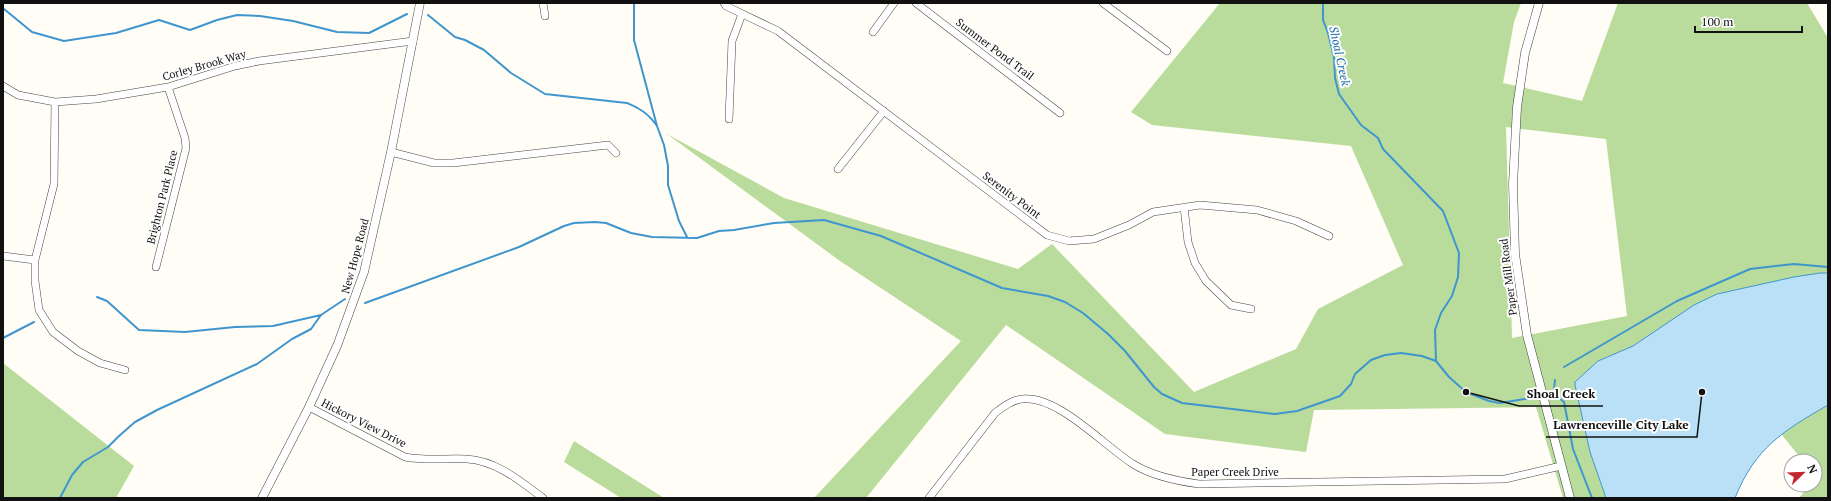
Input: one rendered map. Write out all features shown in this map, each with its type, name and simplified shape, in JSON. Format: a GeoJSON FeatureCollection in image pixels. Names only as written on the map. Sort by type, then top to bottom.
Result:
{"type":"FeatureCollection","features":[{"type":"Feature","properties":{"kind":"street","name":"New Hope Road"},"geometry":{"type":"LineString","coordinates":[[262,498],[309,407],[337,346],[364,272],[391,152],[420,3]]}},
{"type":"Feature","properties":{"kind":"street"},"geometry":{"type":"LineString","coordinates":[[543,3],[545,16]]}},
{"type":"Feature","properties":{"kind":"street","name":"Serenity Point"},"geometry":{"type":"LineString","coordinates":[[724,3],[742,14],[778,31],[1047,234],[1069,241],[1094,239],[1129,225],[1153,212],[1200,206],[1257,210],[1296,221],[1329,236]]}},
{"type":"Feature","properties":{"kind":"street"},"geometry":{"type":"LineString","coordinates":[[873,32],[894,3]]}},
{"type":"Feature","properties":{"kind":"street","name":"Summer Pond Trail"},"geometry":{"type":"LineString","coordinates":[[916,3],[1060,113]]}},
{"type":"Feature","properties":{"kind":"street"},"geometry":{"type":"LineString","coordinates":[[1102,3],[1167,51]]}},
{"type":"Feature","properties":{"kind":"street","name":"Paper Mill Road"},"geometry":{"type":"LineString","coordinates":[[1539,3],[1525,53],[1517,107],[1513,184],[1515,254],[1527,335],[1570,498]]}},
{"type":"Feature","properties":{"kind":"street"},"geometry":{"type":"LineString","coordinates":[[729,119],[732,42],[742,14]]}},
{"type":"Feature","properties":{"kind":"street","name":"Corley Brook Way"},"geometry":{"type":"LineString","coordinates":[[3,86],[18,95],[55,102],[96,100],[168,87],[235,66],[259,61],[413,41]]}},
{"type":"Feature","properties":{"kind":"street","name":"Brighton Park Place"},"geometry":{"type":"LineString","coordinates":[[156,267],[186,148],[185,138],[168,87]]}},
{"type":"Feature","properties":{"kind":"street"},"geometry":{"type":"LineString","coordinates":[[55,102],[54,184],[36,260],[35,281],[39,310],[53,332],[78,351],[100,363],[125,370]]}},
{"type":"Feature","properties":{"kind":"street"},"geometry":{"type":"LineString","coordinates":[[838,169],[884,112]]}},
{"type":"Feature","properties":{"kind":"street"},"geometry":{"type":"LineString","coordinates":[[391,152],[434,163],[453,163],[608,145],[616,153]]}},
{"type":"Feature","properties":{"kind":"street"},"geometry":{"type":"LineString","coordinates":[[1184,208],[1188,242],[1195,263],[1206,281],[1232,305],[1251,309]]}},
{"type":"Feature","properties":{"kind":"street"},"geometry":{"type":"LineString","coordinates":[[3,256],[36,260]]}},
{"type":"Feature","properties":{"kind":"street","name":"Paper Creek Drive"},"geometry":{"type":"LineString","coordinates":[[929,498],[995,413],[1007,404],[1020,399],[1035,399],[1054,405],[1134,464],[1175,481],[1181,482],[1199,484],[1504,480],[1561,466]]}},
{"type":"Feature","properties":{"kind":"street","name":"Hickory View Drive"},"geometry":{"type":"LineString","coordinates":[[309,407],[405,457],[418,459],[469,459],[504,469],[544,498]]}},
{"type":"Feature","properties":{"kind":"green space"},"geometry":{"type":"Polygon","coordinates":[[[1220,3],[1521,3],[1514,22],[1503,83],[1582,101],[1618,3],[1807,3],[1828,38],[1828,498],[1799,498],[1803,493],[1823,493],[1823,453],[1797,453],[1733,374],[1607,498],[1563,498],[1536,407],[1314,410],[1306,452],[1165,434],[1006,325],[866,498],[814,498],[961,341],[840,261],[667,134],[784,198],[1018,269],[1052,244],[1194,392],[1296,349],[1318,309],[1403,265],[1351,146],[1152,125],[1131,112],[1220,3]],[[1506,127],[1512,338],[1627,316],[1606,139],[1506,127]]]}},
{"type":"Feature","properties":{"kind":"green space"},"geometry":{"type":"Polygon","coordinates":[[[3,363],[134,466],[116,498],[3,498],[3,363]]]}},
{"type":"Feature","properties":{"kind":"green space"},"geometry":{"type":"Polygon","coordinates":[[[574,441],[664,498],[621,498],[564,462],[574,441]]]}},
{"type":"Feature","properties":{"kind":"water"},"geometry":{"type":"Polygon","coordinates":[[[1828,273],[1828,405],[1797,423],[1772,442],[1761,453],[1743,481],[1735,498],[1606,498],[1590,452],[1575,382],[1598,361],[1633,346],[1694,305],[1717,294],[1794,277],[1828,273]]]}},
{"type":"Feature","properties":{"kind":"waterway"},"geometry":{"type":"LineString","coordinates":[[634,3],[634,40],[657,126],[664,145],[668,166],[668,185],[679,221],[687,237]]}},
{"type":"Feature","properties":{"kind":"waterway","name":"Shoal Creek"},"geometry":{"type":"LineString","coordinates":[[1323,3],[1323,20],[1334,57],[1335,78],[1339,94],[1361,125],[1378,138],[1383,149],[1443,211],[1459,253],[1458,277],[1452,296],[1441,313],[1435,330],[1436,361],[1449,377],[1466,392],[1489,401],[1500,403],[1531,398]]}},
{"type":"Feature","properties":{"kind":"waterway"},"geometry":{"type":"LineString","coordinates":[[4,9],[32,32],[64,41],[116,33],[159,20],[190,30],[217,20],[237,15],[260,16],[293,21],[337,32],[369,33],[407,14]]}},
{"type":"Feature","properties":{"kind":"waterway"},"geometry":{"type":"LineString","coordinates":[[428,15],[455,37],[465,40],[484,50],[511,73],[545,94],[627,103],[644,112],[657,126]]}},
{"type":"Feature","properties":{"kind":"waterway"},"geometry":{"type":"LineString","coordinates":[[365,303],[519,247],[564,226],[574,223],[606,223],[631,233],[652,237],[697,238],[719,231],[774,223],[824,220],[881,236],[1002,288],[1048,296],[1065,302],[1083,313],[1108,334],[1125,351],[1154,387],[1162,394],[1182,403],[1275,414],[1297,411],[1340,396],[1351,384],[1355,374],[1371,360],[1385,355],[1401,353],[1422,356],[1436,361]]}},
{"type":"Feature","properties":{"kind":"waterway"},"geometry":{"type":"LineString","coordinates":[[1564,367],[1677,301],[1750,269],[1794,264],[1828,267]]}},
{"type":"Feature","properties":{"kind":"waterway"},"geometry":{"type":"LineString","coordinates":[[97,297],[107,301],[139,330],[185,332],[235,327],[273,326],[321,315],[345,299]]}},
{"type":"Feature","properties":{"kind":"waterway"},"geometry":{"type":"LineString","coordinates":[[60,498],[72,475],[83,462],[108,447],[135,422],[157,410],[257,364],[292,339],[311,329],[321,315]]}},
{"type":"Feature","properties":{"kind":"waterway"},"geometry":{"type":"LineString","coordinates":[[3,338],[34,322]]}},
{"type":"Feature","properties":{"kind":"waterway","name":"Shoal Creek"},"geometry":{"type":"LineString","coordinates":[[1555,380],[1553,398],[1559,398],[1564,402],[1573,449],[1592,498]]}},
{"type":"Feature","properties":{"kind":"place","name":"Shoal Creek"},"geometry":{"type":"Point","coordinates":[1466,392]}},
{"type":"Feature","properties":{"kind":"place","name":"Lawrenceville City Lake"},"geometry":{"type":"Point","coordinates":[1702,392]}}]}
